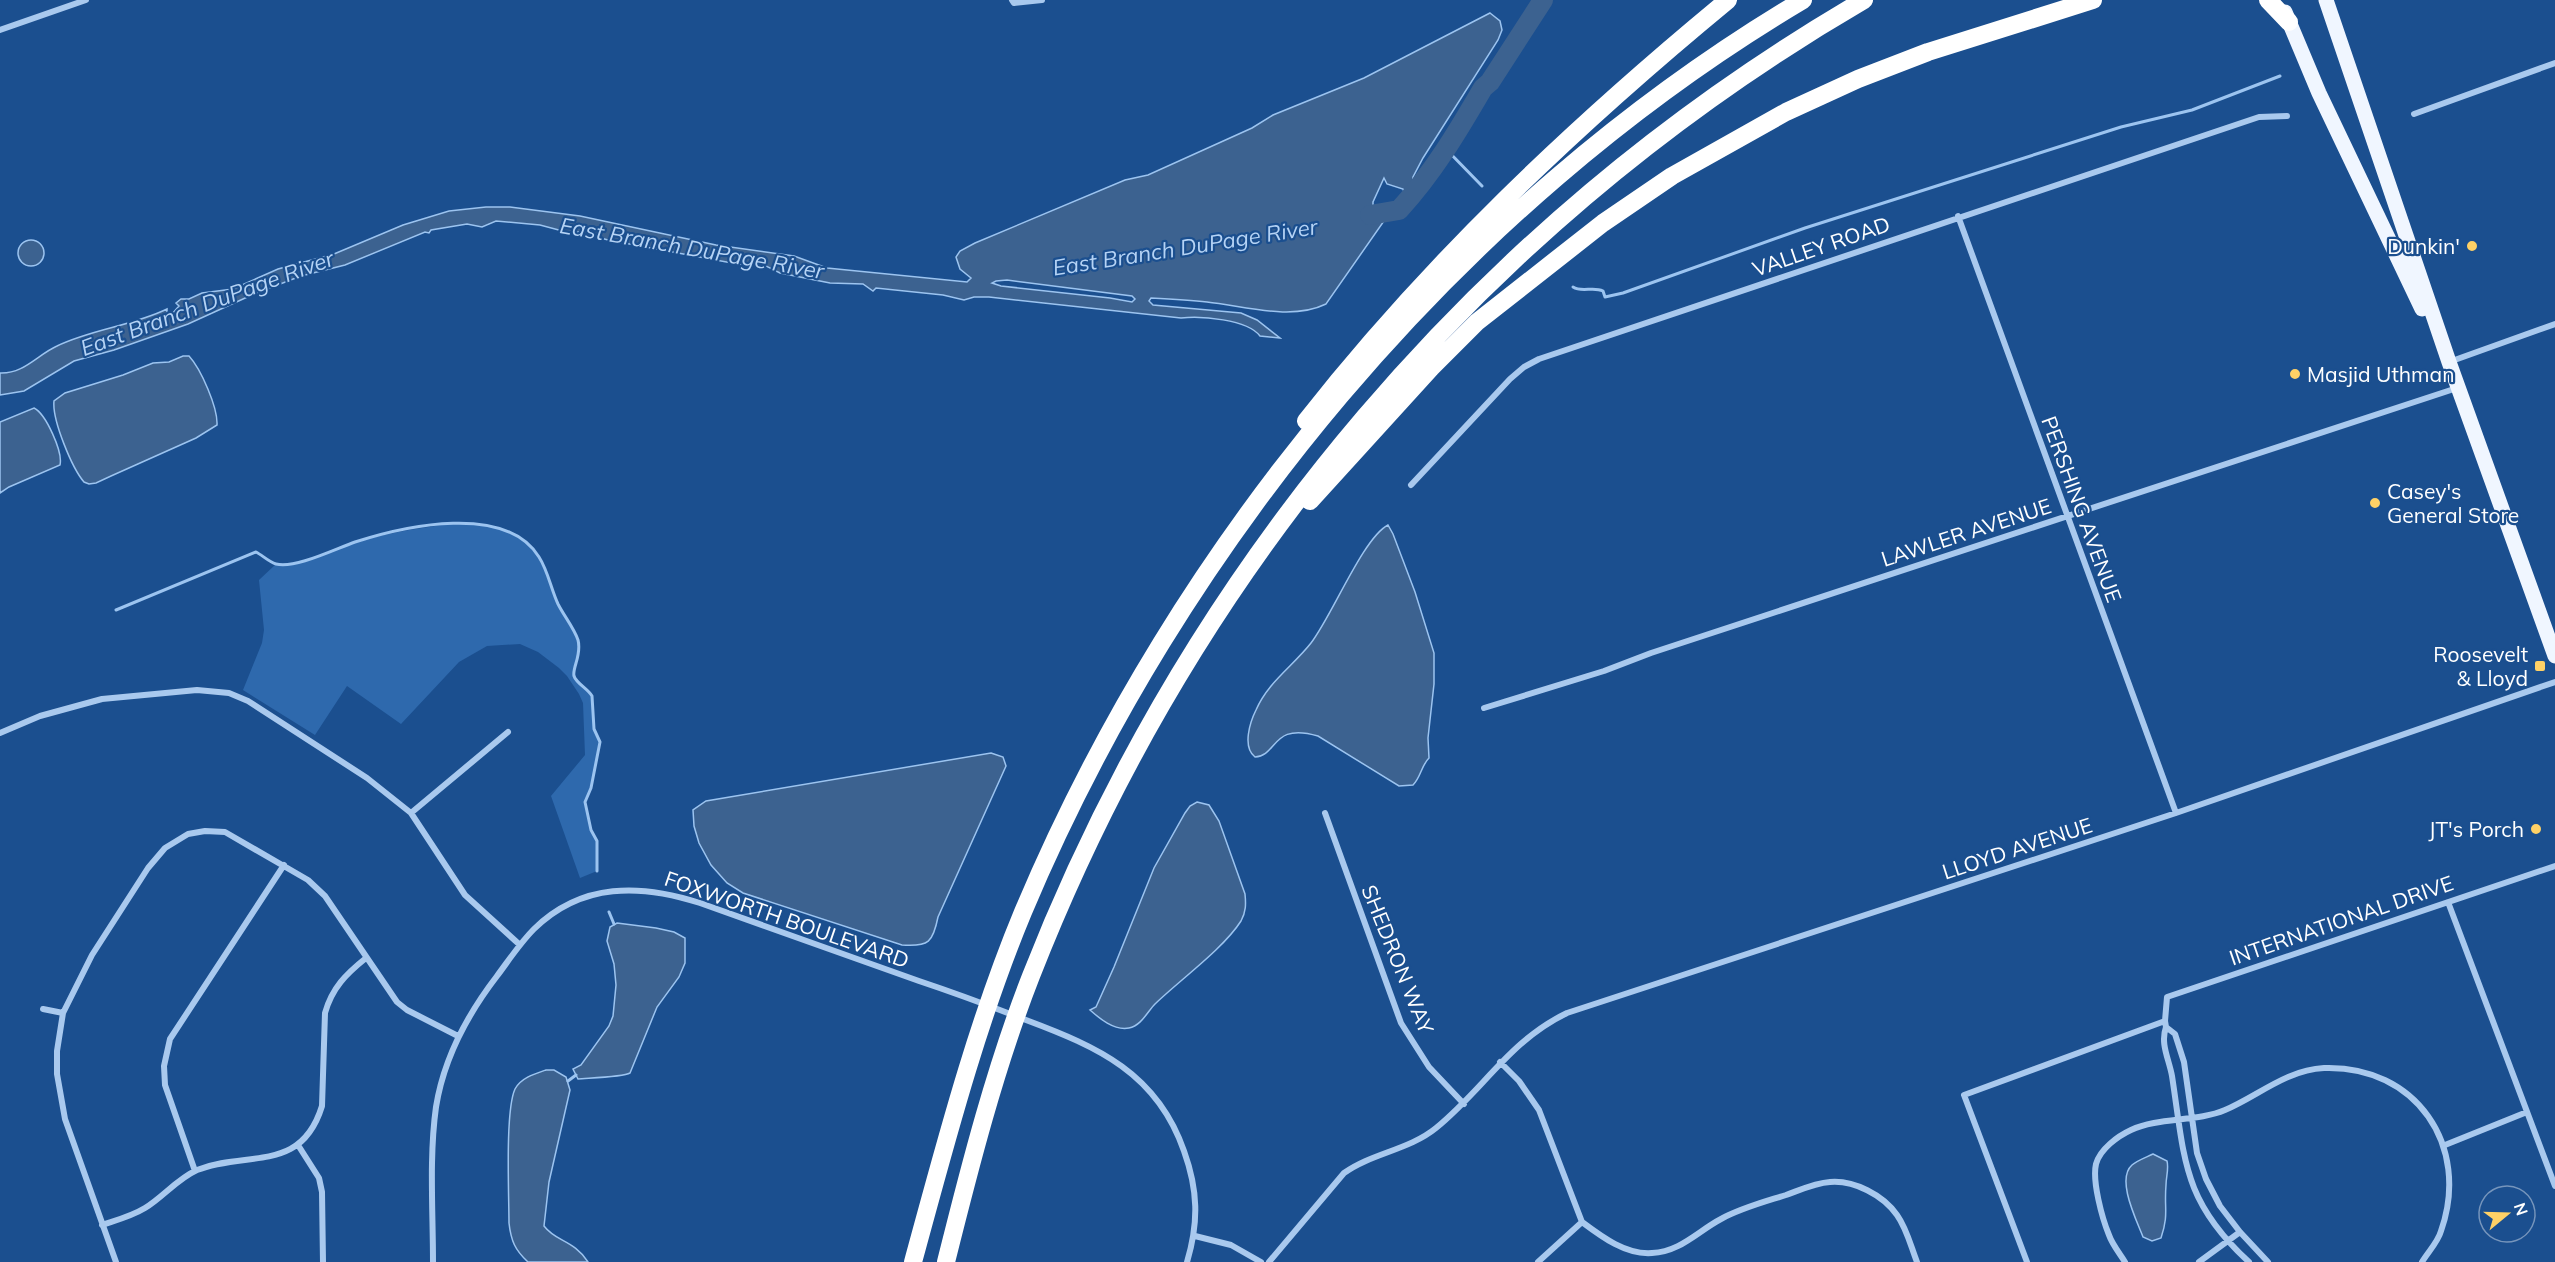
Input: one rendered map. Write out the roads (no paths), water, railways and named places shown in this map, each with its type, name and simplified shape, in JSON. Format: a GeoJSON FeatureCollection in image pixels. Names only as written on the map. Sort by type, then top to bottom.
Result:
{"type":"FeatureCollection","features":[{"type":"Feature","properties":{"kind":"highway"},"geometry":{"type":"LineString","coordinates":[[1288,460],[1298,430],[1378,332],[1422,284],[1505,200],[1633,79],[1728,0]]}},
{"type":"Feature","properties":{"kind":"highway"},"geometry":{"type":"LineString","coordinates":[[914,1262],[976,1044],[1002,966],[1054,843],[1126,704],[1192,594],[1288,460],[1397,332],[1466,261],[1602,140],[1694,71],[1803,0]]}},
{"type":"Feature","properties":{"kind":"highway"},"geometry":{"type":"LineString","coordinates":[[946,1262],[1003,1055],[1031,977],[1084,854],[1156,715],[1208,625],[1265,543],[1347,435],[1384,392],[1516,257],[1621,166],[1685,117],[1809,32],[1864,0]]}},
{"type":"Feature","properties":{"kind":"highway"},"geometry":{"type":"LineString","coordinates":[[1265,543],[1287,525],[1431,368],[1477,322],[1603,223],[1672,176],[1786,112],[1858,79],[1928,52],[2087,2],[2107,0]]}},
{"type":"Feature","properties":{"kind":"highway"},"geometry":{"type":"LineString","coordinates":[[2268,0],[2289,22]]}},
{"type":"Feature","properties":{"kind":"main road"},"geometry":{"type":"LineString","coordinates":[[2280,0],[2319,93],[2449,362]]}},
{"type":"Feature","properties":{"kind":"main road"},"geometry":{"type":"LineString","coordinates":[[2326,0],[2458,388],[2555,656]]}},
{"type":"Feature","properties":{"kind":"street"},"geometry":{"type":"LineString","coordinates":[[0,30],[86,0]]}},
{"type":"Feature","properties":{"kind":"street"},"geometry":{"type":"LineString","coordinates":[[1012,0],[1014,3],[1042,0]]}},
{"type":"Feature","properties":{"kind":"street"},"geometry":{"type":"LineString","coordinates":[[2414,114],[2555,63]]}},
{"type":"Feature","properties":{"kind":"street","name":"VALLEY ROAD"},"geometry":{"type":"LineString","coordinates":[[1411,485],[1510,379],[1524,367],[1539,359],[1958,216],[2259,117],[2287,116]]}},
{"type":"Feature","properties":{"kind":"street","name":"PERSHING AVENUE"},"geometry":{"type":"LineString","coordinates":[[1958,216],[2176,813]]}},
{"type":"Feature","properties":{"kind":"street"},"geometry":{"type":"LineString","coordinates":[[2449,362],[2555,324]]}},
{"type":"Feature","properties":{"kind":"street","name":"LAWLER AVENUE"},"geometry":{"type":"LineString","coordinates":[[1484,708],[1604,671],[1651,653],[2067,515],[2458,388]]}},
{"type":"Feature","properties":{"kind":"street","name":"LLOYD AVENUE"},"geometry":{"type":"LineString","coordinates":[[1269,1262],[1344,1173],[1361,1162],[1415,1141],[1434,1130],[1464,1104],[1500,1062],[1533,1032],[1568,1014],[2176,813],[2555,682]]}},
{"type":"Feature","properties":{"kind":"street"},"geometry":{"type":"LineString","coordinates":[[0,733],[40,716],[102,699],[197,690],[229,693],[248,701],[367,778],[411,813],[465,895],[520,945]]}},
{"type":"Feature","properties":{"kind":"street"},"geometry":{"type":"LineString","coordinates":[[411,813],[508,732]]}},
{"type":"Feature","properties":{"kind":"street","name":"SHEDRON WAY"},"geometry":{"type":"LineString","coordinates":[[1325,813],[1401,1023],[1429,1067],[1464,1104]]}},
{"type":"Feature","properties":{"kind":"street"},"geometry":{"type":"LineString","coordinates":[[116,1262],[65,1119],[59,1095],[57,1051],[63,1013],[92,955],[148,868],[170,844],[198,832],[225,832],[308,880],[325,896],[397,1002],[406,1010],[458,1036]]}},
{"type":"Feature","properties":{"kind":"street"},"geometry":{"type":"LineString","coordinates":[[195,1171],[165,1085],[165,1057],[170,1039],[284,865]]}},
{"type":"Feature","properties":{"kind":"street","name":"INTERNATIONAL DRIVE"},"geometry":{"type":"LineString","coordinates":[[2249,1262],[2227,1242],[2207,1215],[2192,1185],[2183,1157],[2170,1065],[2162,1038],[2165,1024],[2165,1001],[2173,993],[2555,866]]}},
{"type":"Feature","properties":{"kind":"street","name":"FOXWORTH BOULEVARD"},"geometry":{"type":"LineString","coordinates":[[433,1262],[434,1129],[441,1083],[458,1036],[479,1000],[520,945],[547,918],[567,905],[600,892],[621,889],[653,890],[700,903],[1033,1022],[1099,1050],[1128,1069],[1156,1098],[1177,1133],[1188,1162],[1194,1186],[1195,1236],[1187,1262]]}},
{"type":"Feature","properties":{"kind":"street"},"geometry":{"type":"LineString","coordinates":[[2448,902],[2555,1186]]}},
{"type":"Feature","properties":{"kind":"street"},"geometry":{"type":"LineString","coordinates":[[102,1225],[144,1209],[195,1171],[230,1161],[268,1158],[298,1145],[317,1120],[322,1106],[325,1013],[329,998],[348,972],[366,958]]}},
{"type":"Feature","properties":{"kind":"street"},"geometry":{"type":"LineString","coordinates":[[44,1009],[63,1013]]}},
{"type":"Feature","properties":{"kind":"street"},"geometry":{"type":"LineString","coordinates":[[2027,1262],[1964,1095],[2165,1024],[2175,1034],[2184,1062],[2197,1153],[2206,1179],[2220,1206],[2268,1262]]}},
{"type":"Feature","properties":{"kind":"street"},"geometry":{"type":"LineString","coordinates":[[1500,1062],[1519,1081],[1539,1110],[1582,1222],[1605,1239],[1638,1253],[1657,1253],[1683,1244],[1733,1212],[1824,1183],[1841,1182],[1868,1190],[1886,1203],[1900,1220],[1917,1262]]}},
{"type":"Feature","properties":{"kind":"street"},"geometry":{"type":"LineString","coordinates":[[2125,1262],[2109,1236],[2097,1192],[2096,1163],[2108,1144],[2132,1129],[2224,1111],[2282,1078],[2322,1068],[2362,1070],[2400,1087],[2426,1111],[2445,1145],[2450,1172],[2448,1203],[2441,1233],[2422,1262]]}},
{"type":"Feature","properties":{"kind":"street"},"geometry":{"type":"LineString","coordinates":[[2445,1145],[2527,1112]]}},
{"type":"Feature","properties":{"kind":"street"},"geometry":{"type":"LineString","coordinates":[[298,1145],[319,1178],[322,1192],[323,1262]]}},
{"type":"Feature","properties":{"kind":"street"},"geometry":{"type":"LineString","coordinates":[[1538,1262],[1582,1222]]}},
{"type":"Feature","properties":{"kind":"street"},"geometry":{"type":"LineString","coordinates":[[2199,1262],[2240,1232]]}},
{"type":"Feature","properties":{"kind":"street"},"geometry":{"type":"LineString","coordinates":[[1195,1236],[1231,1245],[1262,1262]]}},
{"type":"Feature","properties":{"kind":"water"},"geometry":{"type":"Polygon","coordinates":[[[1490,13],[1500,21],[1502,30],[1498,40],[1413,177],[1411,206],[1396,209],[1386,218],[1326,304],[1312,309],[1283,312],[1193,301],[1151,298],[1149,301],[1153,305],[1241,313],[1257,320],[1280,338],[1260,336],[1254,330],[1235,322],[1211,318],[1181,318],[989,297],[964,300],[943,295],[876,288],[873,291],[863,284],[830,283],[780,273],[760,263],[748,266],[608,240],[579,232],[570,233],[540,225],[496,221],[482,227],[467,224],[425,232],[345,265],[301,276],[254,294],[188,324],[114,350],[74,361],[24,391],[0,395],[0,373],[23,367],[70,340],[140,320],[167,309],[167,313],[172,314],[179,306],[176,303],[181,299],[189,299],[202,293],[233,289],[278,269],[334,254],[403,225],[449,211],[510,207],[580,216],[716,245],[794,256],[827,268],[967,282],[971,278],[960,269],[956,257],[960,251],[975,243],[1125,180],[1148,175],[1252,128],[1273,115],[1364,78],[1490,13]],[[1384,178],[1373,207],[1394,203],[1405,195],[1403,189],[1387,184],[1384,178]],[[1007,280],[992,283],[1132,302],[1135,299],[1132,296],[1007,280]]]}},
{"type":"Feature","properties":{"kind":"water"},"geometry":{"type":"Polygon","coordinates":[[[31,240],[40,244],[44,253],[40,262],[31,266],[22,262],[18,253],[22,244],[31,240]]]}},
{"type":"Feature","properties":{"kind":"water"},"geometry":{"type":"Polygon","coordinates":[[[189,356],[203,379],[212,399],[217,425],[196,438],[96,483],[84,482],[64,443],[56,420],[54,401],[65,393],[153,363],[169,362],[189,356]]]}},
{"type":"Feature","properties":{"kind":"water"},"geometry":{"type":"Polygon","coordinates":[[[34,408],[44,418],[53,434],[59,451],[60,465],[0,493],[0,422],[34,408]]]}},
{"type":"Feature","properties":{"kind":"water"},"geometry":{"type":"Polygon","coordinates":[[[1388,525],[1415,592],[1434,653],[1434,684],[1428,738],[1429,758],[1418,779],[1413,785],[1399,786],[1318,736],[1303,733],[1283,736],[1268,751],[1255,757],[1249,747],[1248,734],[1251,721],[1261,700],[1311,643],[1368,545],[1388,525]]]}},
{"type":"Feature","properties":{"kind":"water"},"geometry":{"type":"Polygon","coordinates":[[[991,753],[1003,757],[1006,766],[938,917],[932,937],[924,944],[902,945],[743,893],[727,883],[711,865],[699,843],[694,826],[693,810],[706,801],[991,753]]]}},
{"type":"Feature","properties":{"kind":"water"},"geometry":{"type":"Polygon","coordinates":[[[1197,802],[1209,805],[1219,821],[1245,894],[1243,918],[1224,942],[1155,1004],[1137,1024],[1129,1028],[1112,1026],[1090,1010],[1096,1007],[1154,868],[1185,813],[1197,802]]]}},
{"type":"Feature","properties":{"kind":"water"},"geometry":{"type":"Polygon","coordinates":[[[617,923],[656,928],[674,932],[685,938],[685,963],[679,977],[657,1007],[630,1073],[578,1079],[573,1069],[581,1065],[609,1026],[613,1016],[616,985],[614,964],[607,941],[610,927],[617,923]]]}},
{"type":"Feature","properties":{"kind":"water"},"geometry":{"type":"Polygon","coordinates":[[[546,1070],[554,1070],[566,1077],[570,1090],[549,1182],[544,1226],[577,1249],[588,1262],[528,1262],[514,1245],[511,1235],[508,1154],[512,1100],[515,1089],[521,1082],[546,1070]]]}},
{"type":"Feature","properties":{"kind":"water"},"geometry":{"type":"Polygon","coordinates":[[[2153,1154],[2167,1161],[2168,1167],[2166,1217],[2161,1238],[2152,1241],[2143,1237],[2129,1200],[2126,1180],[2132,1165],[2153,1154]]]}},
{"type":"Feature","properties":{"kind":"waterway","name":"East Branch DuPage River"},"geometry":{"type":"LineString","coordinates":[[1370,215],[1399,210],[1411,196],[1444,151],[1483,88],[1490,82],[1543,0]]}},
{"type":"Feature","properties":{"kind":"waterway"},"geometry":{"type":"LineString","coordinates":[[1573,287],[1603,291],[1605,297],[1623,293],[1805,228],[2121,127],[2192,110],[2280,76]]}},
{"type":"Feature","properties":{"kind":"waterway"},"geometry":{"type":"LineString","coordinates":[[1445,148],[1482,186]]}},
{"type":"Feature","properties":{"kind":"waterway"},"geometry":{"type":"LineString","coordinates":[[116,610],[256,552],[276,564],[294,564],[376,536],[426,525],[453,523],[479,524],[503,530],[523,540],[542,562],[558,604],[578,640],[579,651],[574,676],[592,696],[594,729],[600,742],[591,788],[585,802],[591,830],[597,841],[597,871]]}},
{"type":"Feature","properties":{"kind":"waterway"},"geometry":{"type":"LineString","coordinates":[[609,912],[614,924]]}},
{"type":"Feature","properties":{"kind":"waterway"},"geometry":{"type":"LineString","coordinates":[[568,1081],[576,1075]]}},
{"type":"Feature","properties":{"kind":"place","name":"Dunkin'"},"geometry":{"type":"Point","coordinates":[2472,246]}},
{"type":"Feature","properties":{"kind":"place","name":"Masjid Uthman"},"geometry":{"type":"Point","coordinates":[2295,374]}},
{"type":"Feature","properties":{"kind":"place","name":"Casey's General Store"},"geometry":{"type":"Point","coordinates":[2375,503]}},
{"type":"Feature","properties":{"kind":"place","name":"Roosevelt & Lloyd"},"geometry":{"type":"Point","coordinates":[2540,666]}},
{"type":"Feature","properties":{"kind":"place","name":"JT's Porch"},"geometry":{"type":"Point","coordinates":[2536,829]}}]}
